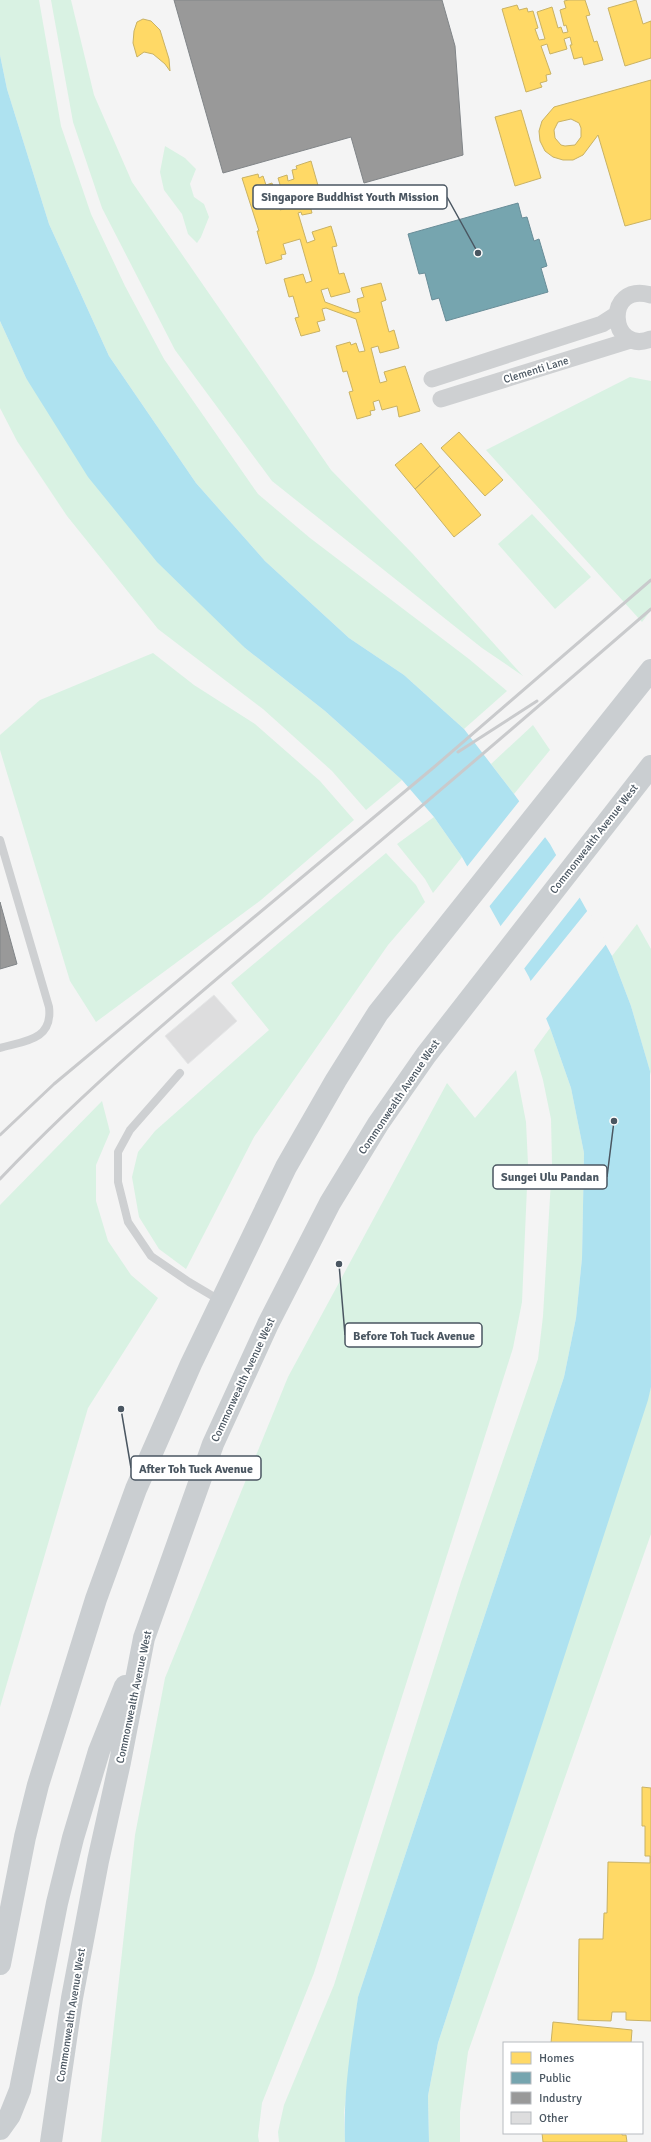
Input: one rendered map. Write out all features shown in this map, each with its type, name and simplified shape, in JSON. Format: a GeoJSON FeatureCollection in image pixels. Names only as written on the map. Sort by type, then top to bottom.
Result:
{"type":"FeatureCollection","features":[{"type":"Feature","properties":{"kind":"main road"},"geometry":{"type":"LineString","coordinates":[[0,1964],[26,1837],[60,1709],[96,1599],[133,1496],[191,1364],[286,1168],[336,1080],[378,1013],[651,670]]}},
{"type":"Feature","properties":{"kind":"main road","name":"Commonwealth Avenue West"},"geometry":{"type":"LineString","coordinates":[[51,2142],[72,1998],[98,1861],[120,1762],[144,1638],[213,1444],[268,1324],[330,1203],[378,1124],[426,1055],[651,766]]}},
{"type":"Feature","properties":{"kind":"main road"},"geometry":{"type":"LineString","coordinates":[[0,2129],[10,2115],[20,2090],[57,1903],[99,1751],[144,1638]]}},
{"type":"Feature","properties":{"kind":"main road"},"geometry":{"type":"LineString","coordinates":[[0,1899],[26,1837]]}},
{"type":"Feature","properties":{"kind":"street"},"geometry":{"type":"LineString","coordinates":[[616,315],[622,301],[628,296],[643,292],[651,294]]}},
{"type":"Feature","properties":{"kind":"street","name":"Clementi Lane"},"geometry":{"type":"LineString","coordinates":[[432,379],[602,324],[616,315],[620,330],[645,341]]}},
{"type":"Feature","properties":{"kind":"street","name":"Clementi Lane"},"geometry":{"type":"LineString","coordinates":[[441,399],[645,341]]}},
{"type":"Feature","properties":{"kind":"lane"},"geometry":{"type":"LineString","coordinates":[[0,840],[49,1007],[50,1018],[48,1027],[40,1035],[0,1048]]}},
{"type":"Feature","properties":{"kind":"lane"},"geometry":{"type":"LineString","coordinates":[[180,1073],[130,1130],[118,1152],[118,1182],[128,1222],[151,1256],[221,1302]]}},
{"type":"Feature","properties":{"kind":"green space"},"geometry":{"type":"Polygon","coordinates":[[[0,0],[39,0],[61,126],[91,214],[125,286],[164,359],[258,494],[310,538],[469,659],[507,691],[464,729],[404,675],[349,638],[265,561],[196,483],[109,356],[49,224],[7,89],[0,55],[0,0]]]}},
{"type":"Feature","properties":{"kind":"green space"},"geometry":{"type":"Polygon","coordinates":[[[51,0],[71,0],[94,95],[132,182],[331,470],[412,553],[523,676],[482,648],[272,481],[175,350],[102,208],[73,122],[51,0]]]}},
{"type":"Feature","properties":{"kind":"green space"},"geometry":{"type":"Polygon","coordinates":[[[165,146],[185,158],[196,169],[190,184],[194,197],[204,204],[209,217],[197,243],[188,234],[182,214],[164,190],[160,172],[165,146]]]}},
{"type":"Feature","properties":{"kind":"green space"},"geometry":{"type":"Polygon","coordinates":[[[0,321],[26,378],[245,648],[325,711],[402,780],[366,810],[332,771],[263,709],[158,629],[67,516],[17,441],[0,408],[0,321]]]}},
{"type":"Feature","properties":{"kind":"green space"},"geometry":{"type":"Polygon","coordinates":[[[630,377],[651,381],[651,610],[642,622],[486,450],[630,377]]]}},
{"type":"Feature","properties":{"kind":"green space"},"geometry":{"type":"Polygon","coordinates":[[[532,514],[591,577],[555,609],[498,544],[532,514]]]}},
{"type":"Feature","properties":{"kind":"green space"},"geometry":{"type":"Polygon","coordinates":[[[153,653],[194,685],[255,724],[320,781],[354,820],[261,900],[96,1022],[70,981],[0,750],[0,735],[40,700],[153,653]]]}},
{"type":"Feature","properties":{"kind":"green space"},"geometry":{"type":"Polygon","coordinates":[[[533,725],[550,750],[514,794],[491,764],[533,725]]]}},
{"type":"Feature","properties":{"kind":"green space"},"geometry":{"type":"Polygon","coordinates":[[[434,817],[462,857],[433,893],[425,879],[397,844],[434,817]]]}},
{"type":"Feature","properties":{"kind":"green space"},"geometry":{"type":"Polygon","coordinates":[[[386,853],[416,885],[425,902],[388,945],[254,1137],[186,1269],[159,1249],[139,1217],[132,1177],[138,1152],[155,1131],[269,1030],[231,983],[386,853]]]}},
{"type":"Feature","properties":{"kind":"green space"},"geometry":{"type":"Polygon","coordinates":[[[637,924],[651,949],[651,1075],[631,1006],[612,956],[637,924]]]}},
{"type":"Feature","properties":{"kind":"green space"},"geometry":{"type":"Polygon","coordinates":[[[550,1028],[571,1088],[584,1153],[582,1258],[576,1318],[564,1377],[358,1997],[344,2113],[345,2142],[279,2142],[278,2132],[284,2105],[334,1985],[461,1582],[538,1359],[543,1316],[552,1163],[551,1119],[543,1080],[534,1050],[550,1028]]]}},
{"type":"Feature","properties":{"kind":"green space"},"geometry":{"type":"Polygon","coordinates":[[[516,1070],[526,1122],[528,1164],[522,1302],[513,1348],[314,1973],[262,2103],[258,2136],[259,2142],[101,2142],[135,1835],[165,1678],[288,1377],[447,1083],[475,1118],[516,1070]]]}},
{"type":"Feature","properties":{"kind":"green space"},"geometry":{"type":"Polygon","coordinates":[[[102,1101],[110,1132],[96,1165],[96,1201],[108,1241],[131,1275],[158,1298],[88,1408],[0,1707],[0,1205],[102,1101]]]}},
{"type":"Feature","properties":{"kind":"green space"},"geometry":{"type":"Polygon","coordinates":[[[651,1387],[651,1534],[468,2052],[460,2112],[460,2142],[429,2142],[428,2096],[438,2043],[651,1387]]]}},
{"type":"Feature","properties":{"kind":"water"},"geometry":{"type":"Polygon","coordinates":[[[0,55],[7,89],[49,224],[109,356],[196,483],[265,561],[349,638],[404,675],[464,729],[514,794],[550,844],[612,956],[631,1006],[650,1071],[651,1387],[438,2043],[428,2096],[429,2142],[345,2142],[345,2105],[350,2051],[358,1997],[564,1377],[576,1318],[582,1258],[584,1153],[571,1088],[550,1028],[529,977],[462,857],[434,817],[402,780],[325,711],[245,648],[157,562],[88,477],[26,378],[0,321],[0,55]]]}},
{"type":"Feature","properties":{"kind":"pier"},"geometry":{"type":"Polygon","coordinates":[[[521,799],[546,836],[488,908],[466,868],[521,799]]]}},
{"type":"Feature","properties":{"kind":"pier"},"geometry":{"type":"Polygon","coordinates":[[[557,854],[581,896],[523,970],[499,928],[557,854]]]}},
{"type":"Feature","properties":{"kind":"pier"},"geometry":{"type":"Polygon","coordinates":[[[588,910],[607,943],[545,1020],[529,983],[588,910]]]}},
{"type":"Feature","properties":{"kind":"building: Homes"},"geometry":{"type":"Polygon","coordinates":[[[585,0],[590,15],[586,16],[594,42],[597,41],[603,60],[584,65],[582,57],[574,59],[570,45],[572,45],[570,37],[564,39],[567,49],[550,54],[547,44],[541,46],[551,74],[546,75],[547,81],[540,83],[542,87],[526,92],[502,9],[517,5],[519,10],[527,8],[528,12],[533,11],[538,28],[535,29],[539,40],[545,39],[537,12],[552,7],[558,28],[561,27],[563,33],[568,32],[566,25],[564,26],[560,10],[566,8],[564,1],[585,0]]]}},
{"type":"Feature","properties":{"kind":"building: Homes"},"geometry":{"type":"Polygon","coordinates":[[[636,0],[643,24],[651,21],[651,58],[625,66],[608,8],[636,0]]]}},
{"type":"Feature","properties":{"kind":"building: Homes"},"geometry":{"type":"Polygon","coordinates":[[[143,19],[151,21],[160,30],[169,59],[170,71],[165,64],[153,54],[144,52],[137,57],[133,43],[134,31],[137,22],[143,19]]]}},
{"type":"Feature","properties":{"kind":"building: Homes"},"geometry":{"type":"Polygon","coordinates":[[[651,80],[651,219],[625,226],[598,135],[583,155],[573,160],[563,160],[553,157],[545,151],[540,141],[539,131],[542,121],[554,107],[651,80]],[[571,119],[558,122],[554,130],[555,138],[561,145],[575,145],[581,137],[581,128],[579,123],[571,119]]]}},
{"type":"Feature","properties":{"kind":"building: Homes"},"geometry":{"type":"Polygon","coordinates":[[[521,110],[541,178],[515,186],[495,117],[521,110]]]}},
{"type":"Feature","properties":{"kind":"building: Homes"},"geometry":{"type":"Polygon","coordinates":[[[311,161],[319,189],[314,191],[317,200],[309,202],[312,213],[302,215],[301,212],[298,213],[307,243],[315,240],[312,232],[331,226],[337,246],[332,247],[339,274],[344,273],[350,292],[331,297],[328,288],[321,290],[325,302],[355,313],[360,312],[357,299],[364,297],[361,288],[381,283],[386,300],[381,302],[389,332],[394,330],[399,348],[380,353],[378,346],[371,348],[380,383],[387,381],[384,372],[405,366],[420,411],[399,417],[397,406],[382,410],[379,400],[373,402],[375,410],[370,411],[371,415],[357,419],[349,392],[353,391],[347,371],[343,372],[336,346],[350,342],[351,345],[356,343],[359,352],[365,351],[356,319],[326,308],[322,309],[325,320],[317,322],[320,331],[301,336],[295,318],[299,317],[293,296],[289,297],[284,279],[303,274],[306,283],[312,281],[300,239],[283,244],[286,254],[281,255],[282,259],[266,264],[257,231],[259,231],[242,178],[258,174],[259,178],[263,176],[266,185],[272,183],[280,210],[287,208],[278,178],[287,175],[288,181],[294,179],[292,170],[297,169],[296,166],[311,161]]]}},
{"type":"Feature","properties":{"kind":"building: Homes"},"geometry":{"type":"Polygon","coordinates":[[[459,432],[503,480],[485,496],[441,448],[459,432]]]}},
{"type":"Feature","properties":{"kind":"building: Homes"},"geometry":{"type":"Polygon","coordinates":[[[421,443],[440,466],[415,489],[395,465],[421,443]]]}},
{"type":"Feature","properties":{"kind":"building: Homes"},"geometry":{"type":"Polygon","coordinates":[[[440,466],[481,515],[454,537],[415,489],[440,466]]]}},
{"type":"Feature","properties":{"kind":"building: Homes"},"geometry":{"type":"Polygon","coordinates":[[[642,1787],[651,1788],[651,2021],[626,2020],[626,2012],[612,2012],[611,2021],[578,2020],[579,1939],[603,1939],[604,1913],[607,1913],[608,1862],[650,1863],[650,1856],[645,1856],[645,1826],[642,1826],[642,1787]]]}},
{"type":"Feature","properties":{"kind":"building: Homes"},"geometry":{"type":"Polygon","coordinates":[[[553,2022],[632,2030],[631,2042],[551,2042],[553,2022]]]}},
{"type":"Feature","properties":{"kind":"building: Homes"},"geometry":{"type":"Polygon","coordinates":[[[542,2134],[622,2134],[626,2135],[627,2142],[543,2142],[542,2134]]]}},
{"type":"Feature","properties":{"kind":"building: Public"},"geometry":{"type":"Polygon","coordinates":[[[518,203],[522,218],[527,217],[534,241],[539,239],[547,266],[541,268],[548,292],[446,321],[439,298],[432,300],[425,273],[419,274],[408,234],[518,203]]]}},
{"type":"Feature","properties":{"kind":"building: Industry"},"geometry":{"type":"Polygon","coordinates":[[[174,0],[442,0],[455,46],[463,155],[364,183],[351,137],[223,173],[174,0]]]}},
{"type":"Feature","properties":{"kind":"building: Industry"},"geometry":{"type":"Polygon","coordinates":[[[0,902],[17,964],[0,969],[0,902]]]}},
{"type":"Feature","properties":{"kind":"building: Other"},"geometry":{"type":"Polygon","coordinates":[[[214,995],[237,1021],[188,1064],[165,1036],[214,995]]]}},
{"type":"Feature","properties":{"kind":"railway"},"geometry":{"type":"LineString","coordinates":[[0,1135],[54,1084],[433,768],[651,580]]}},
{"type":"Feature","properties":{"kind":"railway"},"geometry":{"type":"LineString","coordinates":[[0,1179],[73,1106],[150,1036],[651,609]]}},
{"type":"Feature","properties":{"kind":"railway"},"geometry":{"type":"LineString","coordinates":[[458,752],[537,701]]}},
{"type":"Feature","properties":{"kind":"place","name":"Singapore Buddhist Youth Mission"},"geometry":{"type":"Point","coordinates":[478,253]}},
{"type":"Feature","properties":{"kind":"place","name":"Sungei Ulu Pandan"},"geometry":{"type":"Point","coordinates":[614,1121]}},
{"type":"Feature","properties":{"kind":"place","name":"Before Toh Tuck Avenue"},"geometry":{"type":"Point","coordinates":[339,1264]}},
{"type":"Feature","properties":{"kind":"place","name":"After Toh Tuck Avenue"},"geometry":{"type":"Point","coordinates":[121,1409]}}]}
